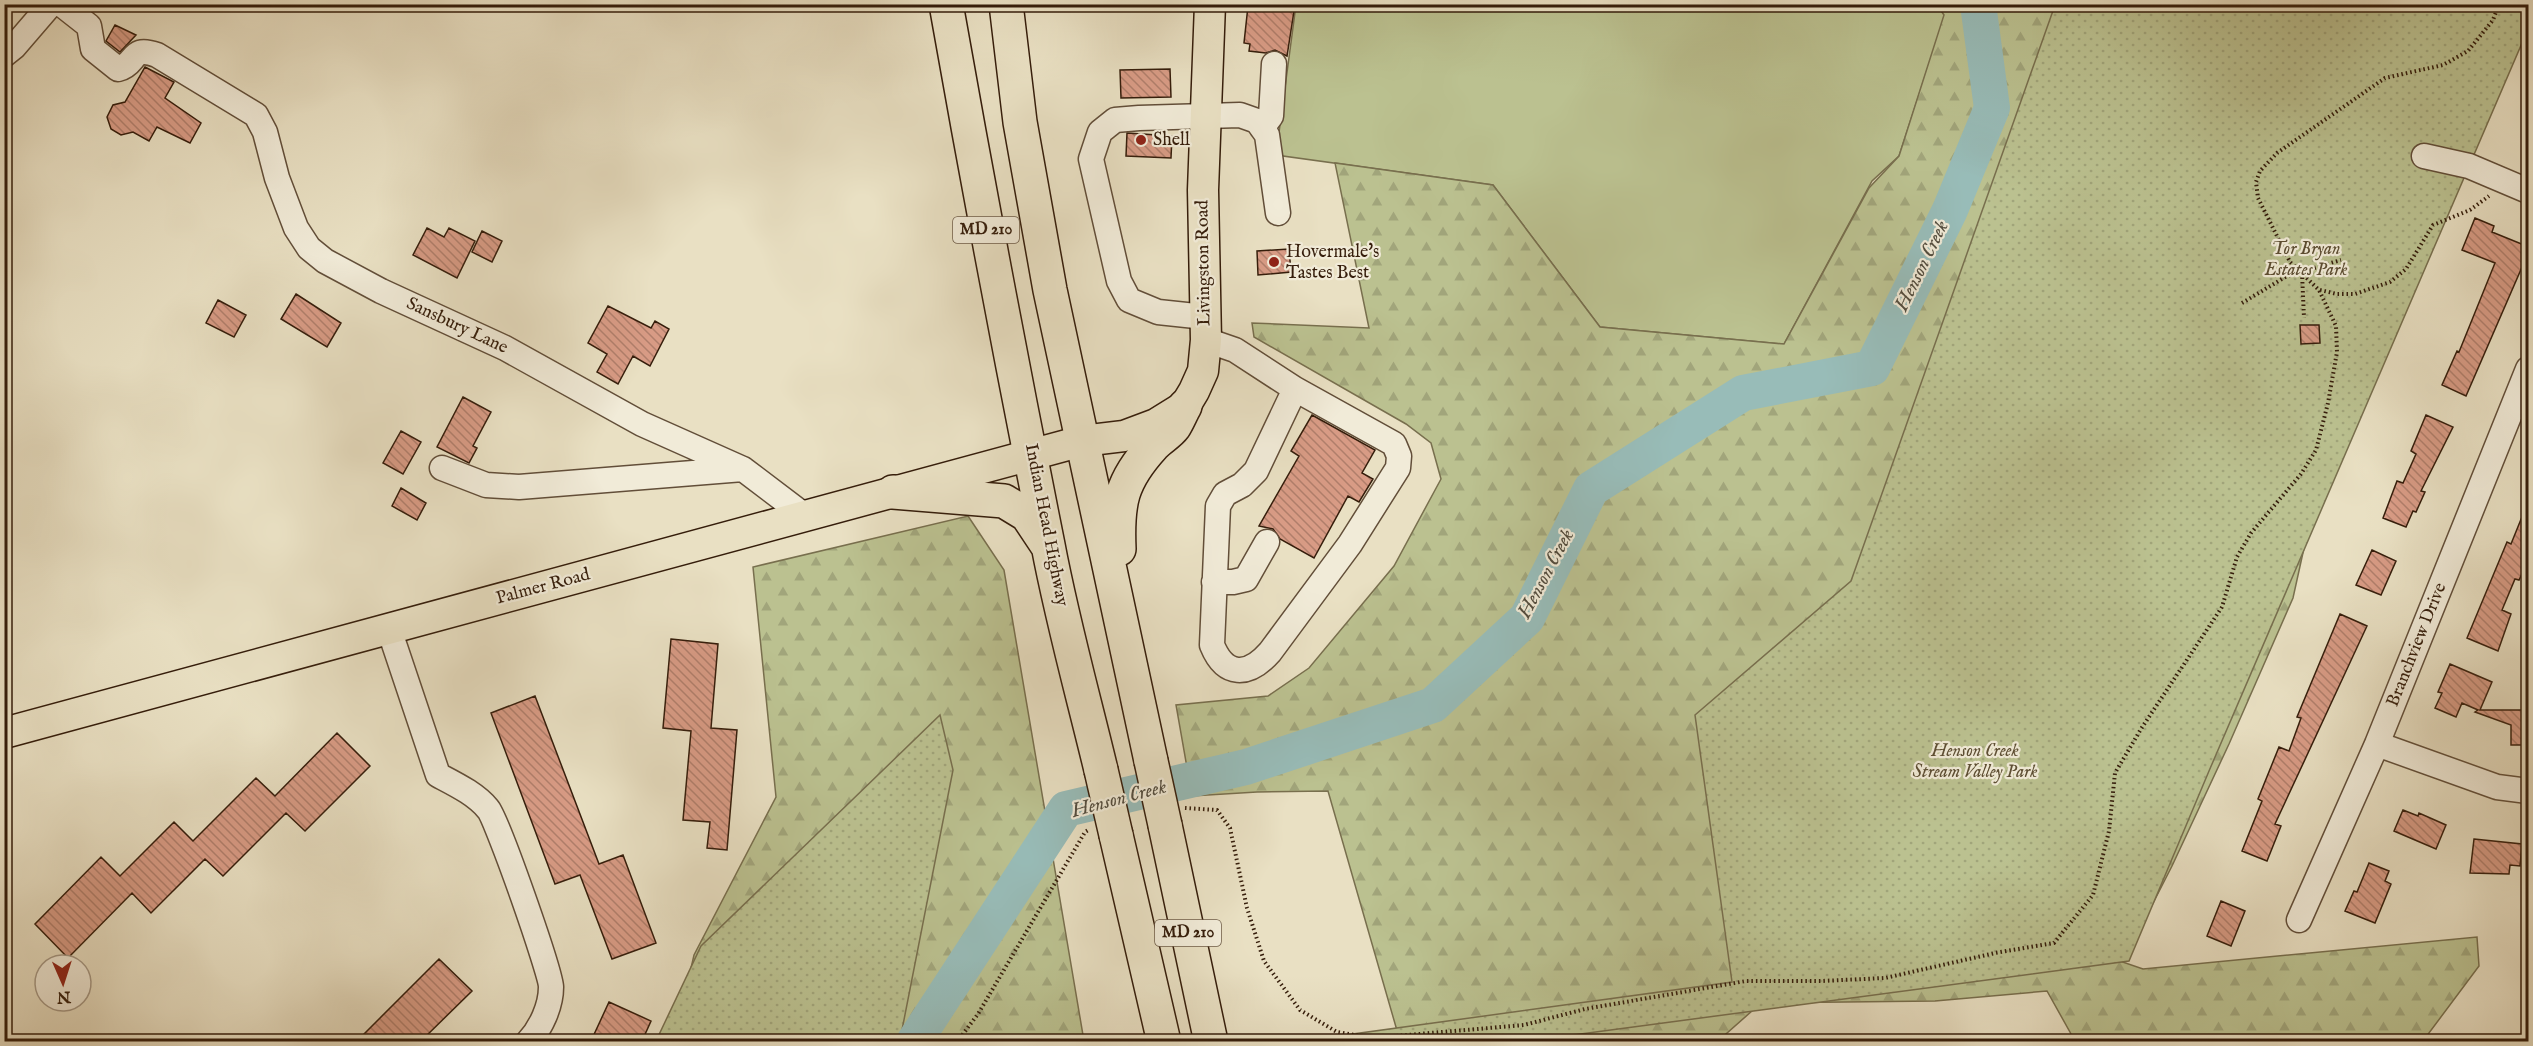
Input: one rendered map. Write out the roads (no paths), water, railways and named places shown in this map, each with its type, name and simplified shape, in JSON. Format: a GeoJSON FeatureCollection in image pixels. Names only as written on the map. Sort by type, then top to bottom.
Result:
{"type":"FeatureCollection","features":[{"type":"Feature","properties":{"kind":"highway","name":"Indian Head Highway"},"geometry":{"type":"LineString","coordinates":[[946,4],[989,248],[1032,454],[1048,546],[1101,770],[1108,831],[1164,1041]]}},
{"type":"Feature","properties":{"kind":"highway","name":"MD 210"},"geometry":{"type":"LineString","coordinates":[[1006,4],[1020,122],[1050,290],[1151,761],[1170,818],[1211,1041]]}},
{"type":"Feature","properties":{"kind":"highway"},"geometry":{"type":"LineString","coordinates":[[1122,629],[1118,518],[1121,496],[1134,469],[1154,444],[1173,428],[1185,406]]}},
{"type":"Feature","properties":{"kind":"highway"},"geometry":{"type":"LineString","coordinates":[[893,492],[1004,501],[1027,515],[1048,546]]}},
{"type":"Feature","properties":{"kind":"main road","name":"Livingston Road"},"geometry":{"type":"LineString","coordinates":[[1082,441],[1124,436],[1156,424],[1185,406],[1203,371],[1206,329],[1203,190],[1210,4]]}},
{"type":"Feature","properties":{"kind":"main road","name":"Palmer Road"},"geometry":{"type":"LineString","coordinates":[[4,733],[1082,441]]}},
{"type":"Feature","properties":{"kind":"street"},"geometry":{"type":"LineString","coordinates":[[4,55],[14,47],[51,4]]}},
{"type":"Feature","properties":{"kind":"street","name":"Sansbury Lane"},"geometry":{"type":"LineString","coordinates":[[62,4],[89,26],[93,49],[118,69],[122,68],[138,52],[144,50],[157,55],[256,115],[265,132],[277,178],[296,228],[309,248],[325,261],[381,291],[505,348],[642,424],[743,469],[806,516]]}},
{"type":"Feature","properties":{"kind":"street"},"geometry":{"type":"LineString","coordinates":[[1262,128],[1271,116],[1274,64]]}},
{"type":"Feature","properties":{"kind":"street"},"geometry":{"type":"LineString","coordinates":[[1278,213],[1266,135],[1257,121],[1240,115],[1115,120],[1100,132],[1091,159],[1119,281],[1129,300],[1206,329],[1295,390],[1394,444],[1399,456],[1398,468],[1350,544],[1259,665],[1246,670],[1229,669],[1218,659],[1212,645],[1218,506],[1225,494],[1242,485],[1256,471],[1295,390]]}},
{"type":"Feature","properties":{"kind":"street"},"geometry":{"type":"LineString","coordinates":[[2424,156],[2469,166],[2529,191]]}},
{"type":"Feature","properties":{"kind":"street","name":"Branchview Drive"},"geometry":{"type":"LineString","coordinates":[[2299,920],[2377,744],[2529,369]]}},
{"type":"Feature","properties":{"kind":"street"},"geometry":{"type":"LineString","coordinates":[[442,468],[486,485],[519,487],[743,469]]}},
{"type":"Feature","properties":{"kind":"street"},"geometry":{"type":"LineString","coordinates":[[1214,582],[1246,579],[1267,542]]}},
{"type":"Feature","properties":{"kind":"street"},"geometry":{"type":"LineString","coordinates":[[389,629],[438,775],[464,790],[489,809],[514,874],[551,986],[548,1009],[534,1036],[528,1041]]}},
{"type":"Feature","properties":{"kind":"street"},"geometry":{"type":"LineString","coordinates":[[2377,744],[2497,787],[2529,792]]}},
{"type":"Feature","properties":{"kind":"waterway","name":"Henson Creek"},"geometry":{"type":"LineString","coordinates":[[914,1042],[1066,809],[1246,767],[1433,705],[1527,618],[1591,489],[1743,393],[1872,368],[1950,210],[1992,108],[1978,4]]}},
{"type":"Feature","properties":{"kind":"place","name":"Shell"},"geometry":{"type":"Point","coordinates":[1141,140]}},
{"type":"Feature","properties":{"kind":"place","name":"Hovermale's Tastes Best"},"geometry":{"type":"Point","coordinates":[1274,262]}},
{"type":"Feature","properties":{"kind":"park label","name":"Tor Bryan Estates Park"},"geometry":{"type":"Point","coordinates":[2306,259]}},
{"type":"Feature","properties":{"kind":"park label","name":"Henson Creek Stream Valley Park"},"geometry":{"type":"Point","coordinates":[1975,762]}}]}
